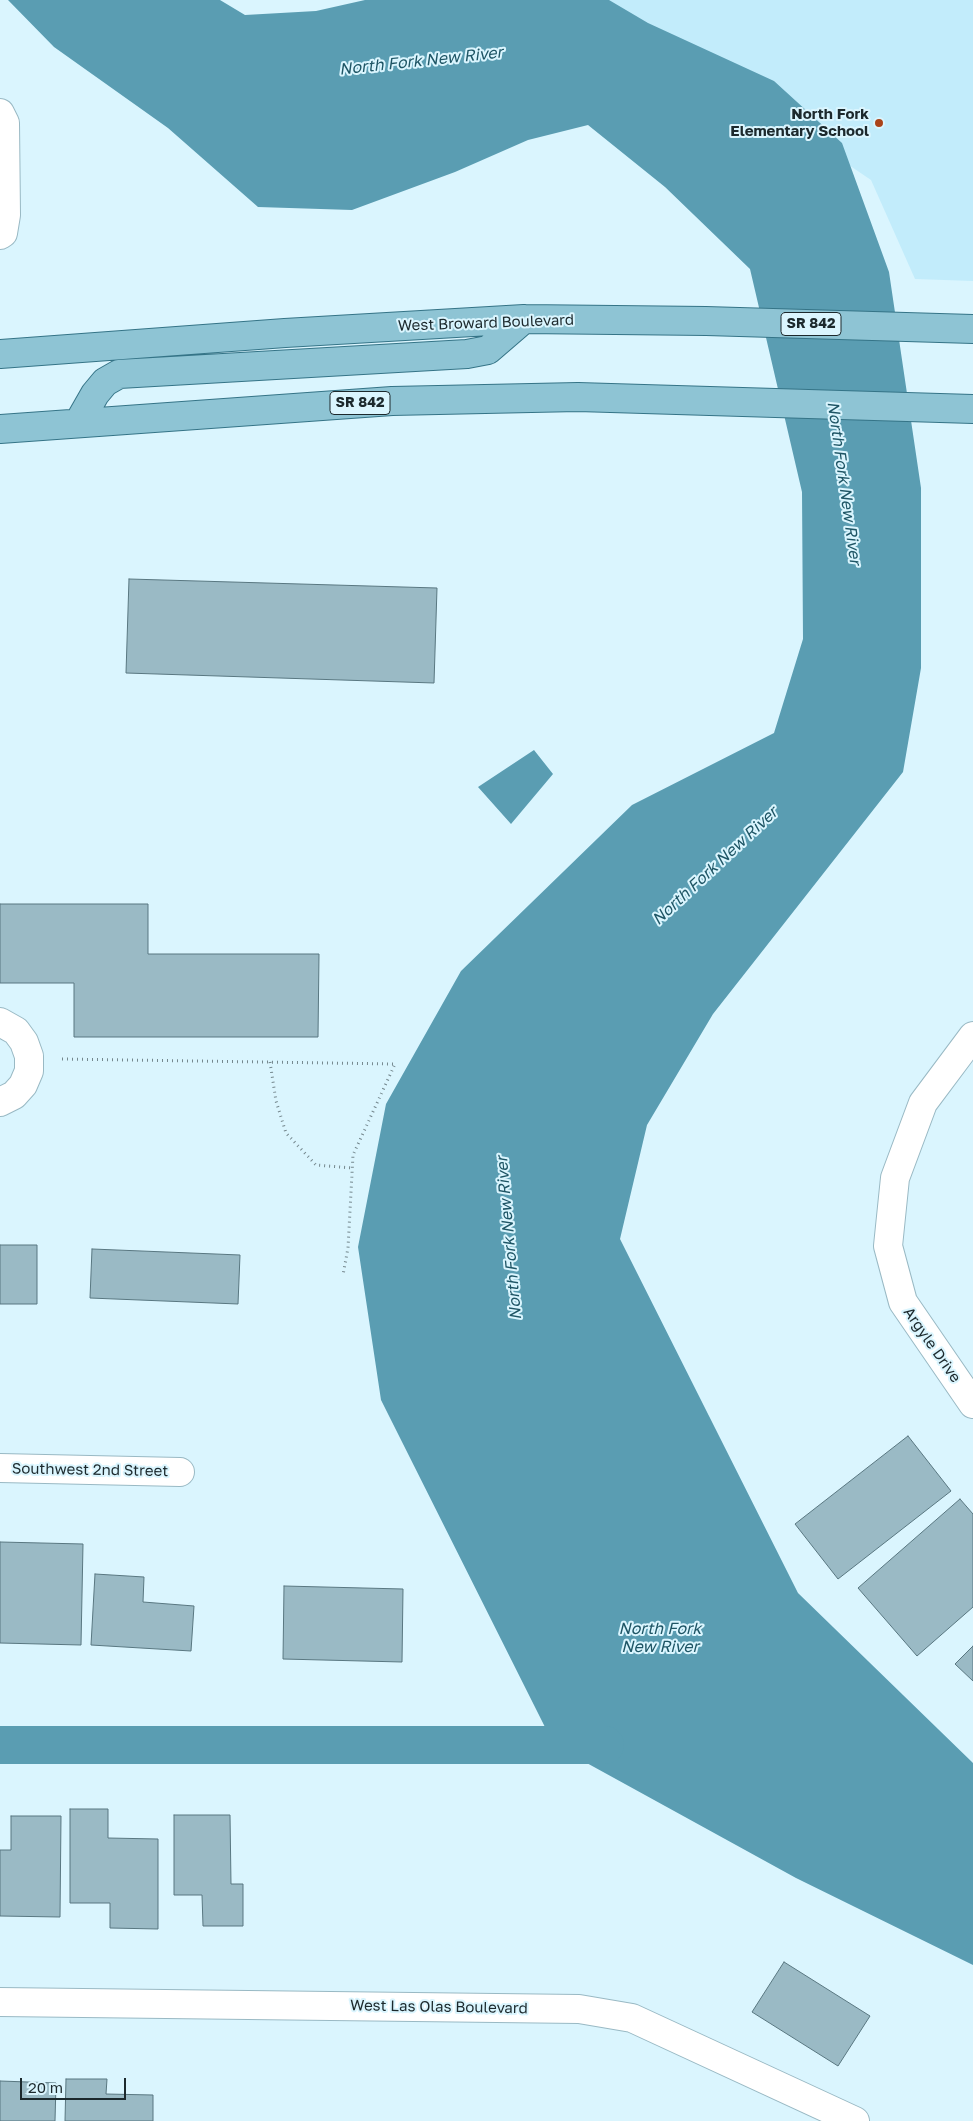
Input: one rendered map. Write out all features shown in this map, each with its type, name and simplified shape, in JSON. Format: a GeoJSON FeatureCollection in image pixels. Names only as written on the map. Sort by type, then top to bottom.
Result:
{"type":"FeatureCollection","features":[{"type":"Feature","properties":{"kind":"main road","name":"West Broward Boulevard"},"geometry":{"type":"LineString","coordinates":[[0,354],[285,333],[524,319],[706,321],[973,329]]}},
{"type":"Feature","properties":{"kind":"main road"},"geometry":{"type":"LineString","coordinates":[[79,422],[95,394],[105,382],[119,374],[467,354],[488,350],[524,319]]}},
{"type":"Feature","properties":{"kind":"main road","name":"SR 842"},"geometry":{"type":"LineString","coordinates":[[0,429],[392,401],[578,397],[973,409]]}},
{"type":"Feature","properties":{"kind":"street"},"geometry":{"type":"LineString","coordinates":[[0,113],[5,123],[6,215],[3,233],[0,235]]}},
{"type":"Feature","properties":{"kind":"street"},"geometry":{"type":"LineString","coordinates":[[0,1022],[16,1031],[24,1042],[29,1056],[29,1071],[24,1085],[14,1096],[0,1102]]}},
{"type":"Feature","properties":{"kind":"street","name":"Argyle Drive"},"geometry":{"type":"LineString","coordinates":[[973,1036],[923,1103],[895,1178],[888,1246],[903,1302],[973,1404]]}},
{"type":"Feature","properties":{"kind":"street","name":"Southwest 2nd Street"},"geometry":{"type":"LineString","coordinates":[[0,1468],[180,1472]]}},
{"type":"Feature","properties":{"kind":"street","name":"West Las Olas Boulevard"},"geometry":{"type":"LineString","coordinates":[[0,2002],[579,2009],[632,2018],[854,2121]]}},
{"type":"Feature","properties":{"kind":"path"},"geometry":{"type":"LineString","coordinates":[[56,1059],[395,1064],[353,1155],[348,1248],[343,1275]]}},
{"type":"Feature","properties":{"kind":"path"},"geometry":{"type":"LineString","coordinates":[[270,1062],[276,1101],[286,1133],[316,1165],[352,1168]]}},
{"type":"Feature","properties":{"kind":"shaded area","name":"North Fork Elementary School"},"geometry":{"type":"Polygon","coordinates":[[[491,0],[973,0],[973,281],[915,279],[871,180],[701,65],[491,0]]]}},
{"type":"Feature","properties":{"kind":"water","name":"North Fork New River"},"geometry":{"type":"Polygon","coordinates":[[[8,0],[220,0],[245,15],[316,11],[365,0],[609,0],[648,23],[774,81],[842,143],[889,272],[921,488],[921,668],[903,772],[713,1014],[647,1125],[620,1239],[798,1593],[973,1763],[973,1965],[796,1878],[554,1745],[381,1400],[358,1247],[386,1104],[461,971],[632,805],[774,733],[803,639],[802,492],[750,269],[665,187],[588,125],[528,140],[455,172],[352,210],[258,207],[168,128],[54,47],[8,0]]]}},
{"type":"Feature","properties":{"kind":"water"},"geometry":{"type":"Polygon","coordinates":[[[534,750],[553,774],[511,824],[478,787],[534,750]]]}},
{"type":"Feature","properties":{"kind":"building"},"geometry":{"type":"Polygon","coordinates":[[[129,579],[437,588],[434,683],[126,673],[129,579]]]}},
{"type":"Feature","properties":{"kind":"building"},"geometry":{"type":"Polygon","coordinates":[[[0,904],[148,904],[148,954],[319,954],[318,1037],[74,1037],[74,983],[0,983],[0,904]]]}},
{"type":"Feature","properties":{"kind":"building"},"geometry":{"type":"Polygon","coordinates":[[[0,1245],[37,1245],[37,1304],[0,1304],[0,1245]]]}},
{"type":"Feature","properties":{"kind":"building"},"geometry":{"type":"Polygon","coordinates":[[[92,1249],[240,1255],[238,1304],[90,1298],[92,1249]]]}},
{"type":"Feature","properties":{"kind":"building"},"geometry":{"type":"Polygon","coordinates":[[[908,1436],[951,1491],[838,1579],[795,1524],[908,1436]]]}},
{"type":"Feature","properties":{"kind":"building"},"geometry":{"type":"Polygon","coordinates":[[[960,1499],[973,1514],[973,1607],[917,1656],[858,1588],[960,1499]]]}},
{"type":"Feature","properties":{"kind":"building"},"geometry":{"type":"Polygon","coordinates":[[[0,1542],[83,1544],[81,1645],[0,1643],[0,1542]]]}},
{"type":"Feature","properties":{"kind":"building"},"geometry":{"type":"Polygon","coordinates":[[[95,1574],[144,1577],[143,1602],[194,1606],[191,1651],[91,1645],[95,1574]]]}},
{"type":"Feature","properties":{"kind":"building"},"geometry":{"type":"Polygon","coordinates":[[[284,1586],[403,1589],[402,1662],[283,1659],[284,1586]]]}},
{"type":"Feature","properties":{"kind":"building"},"geometry":{"type":"Polygon","coordinates":[[[973,1646],[973,1681],[955,1664],[973,1646]]]}},
{"type":"Feature","properties":{"kind":"building"},"geometry":{"type":"Polygon","coordinates":[[[70,1809],[108,1809],[108,1838],[158,1839],[158,1929],[110,1928],[110,1903],[70,1903],[70,1809]]]}},
{"type":"Feature","properties":{"kind":"building"},"geometry":{"type":"Polygon","coordinates":[[[174,1815],[230,1815],[231,1884],[243,1884],[243,1926],[203,1926],[202,1895],[174,1895],[174,1815]]]}},
{"type":"Feature","properties":{"kind":"building"},"geometry":{"type":"Polygon","coordinates":[[[11,1816],[61,1816],[60,1917],[0,1916],[0,1850],[11,1850],[11,1816]]]}},
{"type":"Feature","properties":{"kind":"building"},"geometry":{"type":"Polygon","coordinates":[[[784,1962],[870,2016],[838,2066],[752,2012],[784,1962]]]}},
{"type":"Feature","properties":{"kind":"building"},"geometry":{"type":"Polygon","coordinates":[[[66,2079],[107,2079],[106,2094],[153,2095],[153,2121],[65,2121],[66,2079]]]}},
{"type":"Feature","properties":{"kind":"building"},"geometry":{"type":"Polygon","coordinates":[[[0,2081],[56,2083],[55,2121],[0,2121],[0,2081]]]}},
{"type":"Feature","properties":{"kind":"waterway"},"geometry":{"type":"LineString","coordinates":[[0,1745],[605,1745]]}},
{"type":"Feature","properties":{"kind":"place","name":"North Fork Elementary School"},"geometry":{"type":"Point","coordinates":[879,123]}}]}
